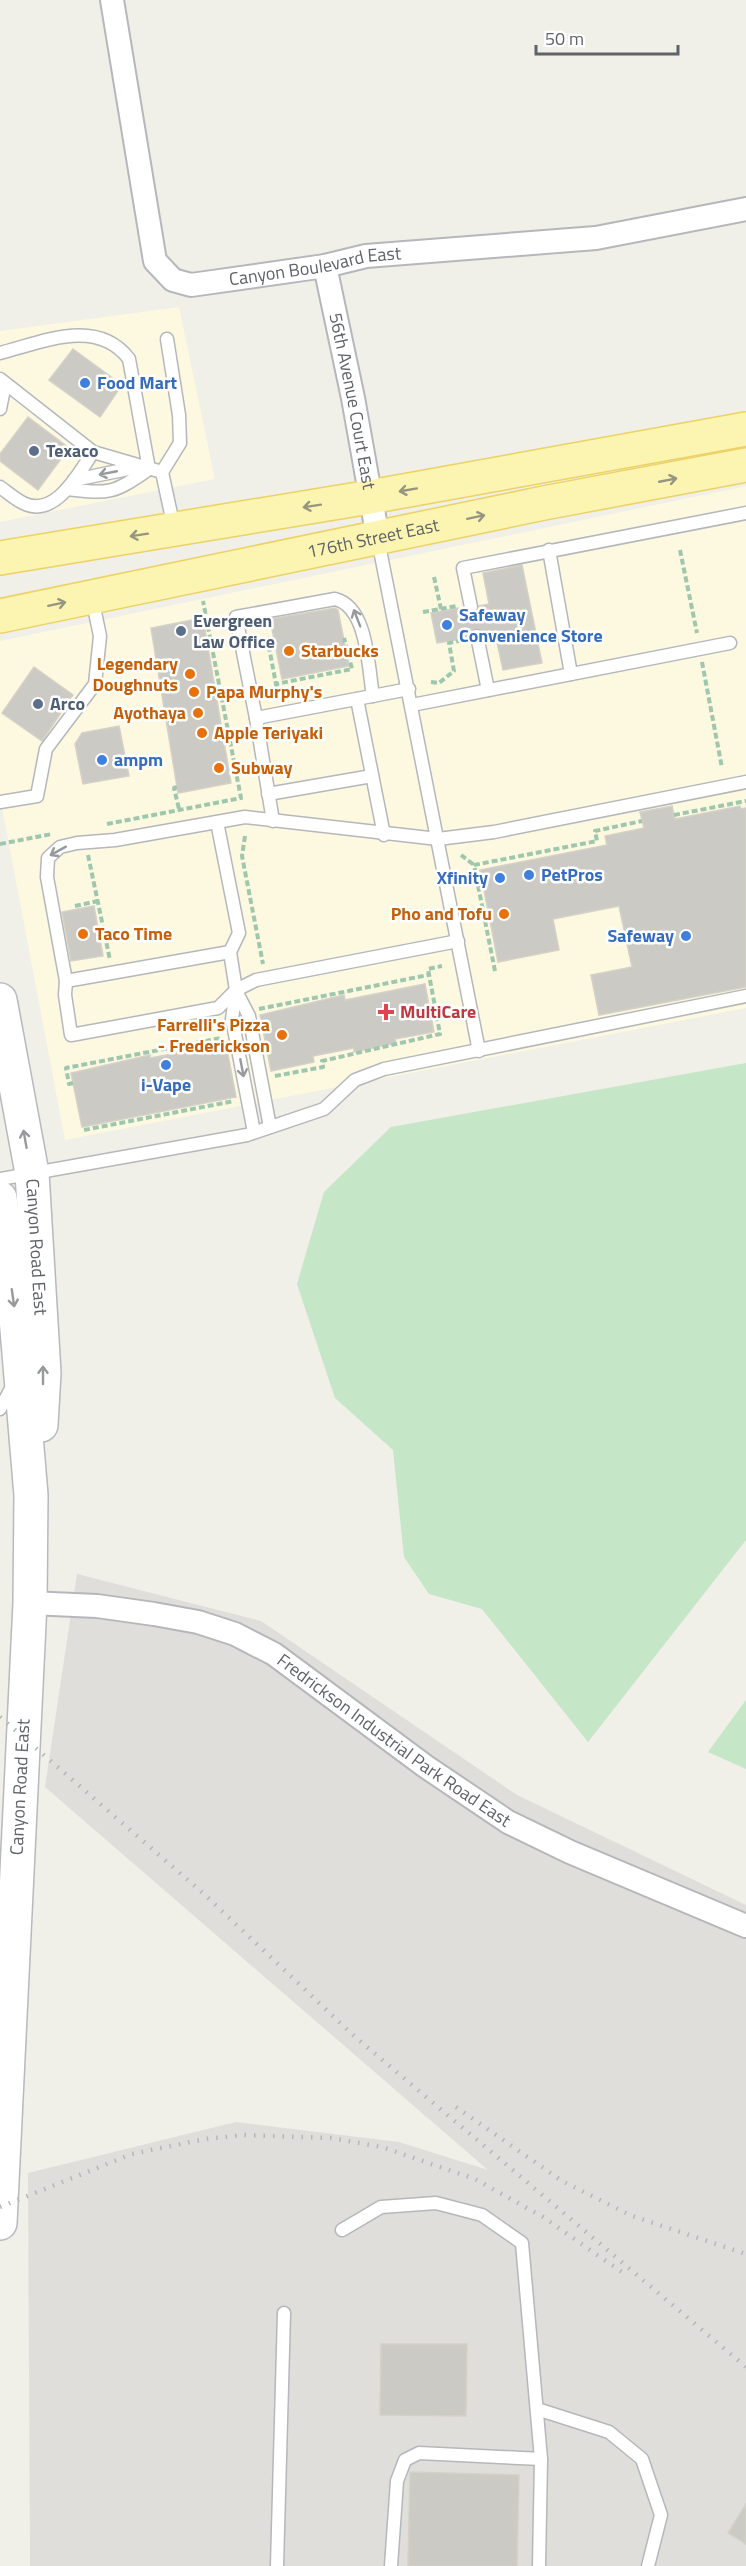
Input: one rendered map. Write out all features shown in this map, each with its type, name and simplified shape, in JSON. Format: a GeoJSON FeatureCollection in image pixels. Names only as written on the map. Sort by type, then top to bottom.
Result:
{"type":"FeatureCollection","features":[{"type":"Feature","properties":{"kind":"main road"},"geometry":{"type":"LineString","coordinates":[[0,558],[370,497],[746,429]]}},
{"type":"Feature","properties":{"kind":"main road","name":"176th Street East"},"geometry":{"type":"LineString","coordinates":[[0,616],[746,465]]}},
{"type":"Feature","properties":{"kind":"main road","name":"Canyon Road East"},"geometry":{"type":"LineString","coordinates":[[0,1000],[32,1173],[44,1372],[42,1419],[31,1495]]}},
{"type":"Feature","properties":{"kind":"main road","name":"Canyon Road East"},"geometry":{"type":"LineString","coordinates":[[0,1198],[16,1318],[31,1495],[30,1603],[0,2223]]}},
{"type":"Feature","properties":{"kind":"street","name":"Canyon Boulevard East"},"geometry":{"type":"LineString","coordinates":[[111,0],[155,261],[163,273],[173,280],[191,285],[325,266],[366,256],[596,238],[746,209]]}},
{"type":"Feature","properties":{"kind":"street","name":"56th Avenue Court East"},"geometry":{"type":"LineString","coordinates":[[325,266],[353,398],[378,538]]}},
{"type":"Feature","properties":{"kind":"street","name":"Fredrickson Industrial Park Road East"},"geometry":{"type":"LineString","coordinates":[[30,1603],[97,1606],[154,1614],[198,1622],[235,1634],[274,1654],[424,1766],[508,1822],[570,1852],[746,1926]]}},
{"type":"Feature","properties":{"kind":"lane"},"geometry":{"type":"LineString","coordinates":[[0,353],[75,336],[92,335],[104,338],[122,350],[129,359],[133,372],[145,468]]}},
{"type":"Feature","properties":{"kind":"lane"},"geometry":{"type":"LineString","coordinates":[[167,339],[179,415],[180,443],[162,472],[174,529]]}},
{"type":"Feature","properties":{"kind":"lane"},"geometry":{"type":"LineString","coordinates":[[2,382],[93,452],[162,472]]}},
{"type":"Feature","properties":{"kind":"lane"},"geometry":{"type":"LineString","coordinates":[[0,409],[2,382]]}},
{"type":"Feature","properties":{"kind":"lane"},"geometry":{"type":"LineString","coordinates":[[0,487],[24,504],[39,505],[56,500],[70,485],[93,452]]}},
{"type":"Feature","properties":{"kind":"lane"},"geometry":{"type":"LineString","coordinates":[[70,485],[99,493],[120,489],[145,468]]}},
{"type":"Feature","properties":{"kind":"lane"},"geometry":{"type":"LineString","coordinates":[[70,485],[145,468]]}},
{"type":"Feature","properties":{"kind":"lane"},"geometry":{"type":"LineString","coordinates":[[467,608],[463,568],[746,513]]}},
{"type":"Feature","properties":{"kind":"lane"},"geometry":{"type":"LineString","coordinates":[[378,538],[479,1051]]}},
{"type":"Feature","properties":{"kind":"lane"},"geometry":{"type":"LineString","coordinates":[[549,550],[571,674]]}},
{"type":"Feature","properties":{"kind":"lane"},"geometry":{"type":"LineString","coordinates":[[0,802],[37,796],[46,749],[95,684],[100,636],[91,597]]}},
{"type":"Feature","properties":{"kind":"lane"},"geometry":{"type":"LineString","coordinates":[[273,821],[236,617],[335,599],[345,601],[359,618],[373,696]]}},
{"type":"Feature","properties":{"kind":"lane"},"geometry":{"type":"LineString","coordinates":[[472,637],[488,690]]}},
{"type":"Feature","properties":{"kind":"lane"},"geometry":{"type":"LineString","coordinates":[[412,705],[730,643]]}},
{"type":"Feature","properties":{"kind":"lane"},"geometry":{"type":"LineString","coordinates":[[256,718],[409,689]]}},
{"type":"Feature","properties":{"kind":"lane"},"geometry":{"type":"LineString","coordinates":[[357,699],[384,835]]}},
{"type":"Feature","properties":{"kind":"lane"},"geometry":{"type":"LineString","coordinates":[[268,794],[372,776]]}},
{"type":"Feature","properties":{"kind":"lane"},"geometry":{"type":"LineString","coordinates":[[458,942],[256,980],[236,990],[218,1008],[71,1035],[65,995],[66,981],[47,876],[48,858],[60,847],[245,818],[384,835],[438,839],[494,832],[746,782]]}},
{"type":"Feature","properties":{"kind":"lane"},"geometry":{"type":"LineString","coordinates":[[217,822],[239,933],[230,952],[236,990],[232,1019],[254,1132]]}},
{"type":"Feature","properties":{"kind":"lane"},"geometry":{"type":"LineString","coordinates":[[66,981],[230,952]]}},
{"type":"Feature","properties":{"kind":"lane"},"geometry":{"type":"LineString","coordinates":[[236,990],[249,1016],[270,1127]]}},
{"type":"Feature","properties":{"kind":"lane"},"geometry":{"type":"LineString","coordinates":[[0,1179],[254,1132],[324,1109],[355,1080],[384,1070],[746,996]]}},
{"type":"Feature","properties":{"kind":"lane"},"geometry":{"type":"LineString","coordinates":[[0,1409],[20,1373]]}},
{"type":"Feature","properties":{"kind":"lane"},"geometry":{"type":"LineString","coordinates":[[342,2230],[381,2207],[436,2203],[482,2216],[522,2243],[541,2459],[539,2566]]}},
{"type":"Feature","properties":{"kind":"lane"},"geometry":{"type":"LineString","coordinates":[[277,2566],[284,2313]]}},
{"type":"Feature","properties":{"kind":"lane"},"geometry":{"type":"LineString","coordinates":[[537,2409],[609,2432],[642,2459],[661,2515],[648,2566]]}},
{"type":"Feature","properties":{"kind":"lane"},"geometry":{"type":"LineString","coordinates":[[391,2566],[397,2481],[405,2460],[419,2453],[541,2459]]}},
{"type":"Feature","properties":{"kind":"path"},"geometry":{"type":"LineString","coordinates":[[680,550],[697,633]]}},
{"type":"Feature","properties":{"kind":"path"},"geometry":{"type":"LineString","coordinates":[[434,577],[441,609]]}},
{"type":"Feature","properties":{"kind":"path"},"geometry":{"type":"LineString","coordinates":[[103,824],[241,798],[203,601]]}},
{"type":"Feature","properties":{"kind":"path"},"geometry":{"type":"LineString","coordinates":[[423,612],[461,605],[467,608]]}},
{"type":"Feature","properties":{"kind":"path"},"geometry":{"type":"LineString","coordinates":[[267,637],[278,692]]}},
{"type":"Feature","properties":{"kind":"path"},"geometry":{"type":"LineString","coordinates":[[431,682],[439,683],[454,671],[449,643],[472,637]]}},
{"type":"Feature","properties":{"kind":"path"},"geometry":{"type":"LineString","coordinates":[[276,684],[352,669],[344,638]]}},
{"type":"Feature","properties":{"kind":"path"},"geometry":{"type":"LineString","coordinates":[[701,657],[722,768]]}},
{"type":"Feature","properties":{"kind":"path"},"geometry":{"type":"LineString","coordinates":[[177,787],[174,788],[179,810]]}},
{"type":"Feature","properties":{"kind":"path"},"geometry":{"type":"LineString","coordinates":[[674,815],[746,801]]}},
{"type":"Feature","properties":{"kind":"path"},"geometry":{"type":"LineString","coordinates":[[474,865],[597,841],[595,831],[642,821]]}},
{"type":"Feature","properties":{"kind":"path"},"geometry":{"type":"LineString","coordinates":[[0,844],[58,833]]}},
{"type":"Feature","properties":{"kind":"path"},"geometry":{"type":"LineString","coordinates":[[245,836],[242,856],[263,964]]}},
{"type":"Feature","properties":{"kind":"path"},"geometry":{"type":"LineString","coordinates":[[86,850],[110,961],[102,963]]}},
{"type":"Feature","properties":{"kind":"path"},"geometry":{"type":"LineString","coordinates":[[460,855],[474,865],[495,971]]}},
{"type":"Feature","properties":{"kind":"path"},"geometry":{"type":"LineString","coordinates":[[75,906],[98,901]]}},
{"type":"Feature","properties":{"kind":"path"},"geometry":{"type":"LineString","coordinates":[[270,1077],[323,1067],[322,1060],[440,1034],[428,969],[442,966]]}},
{"type":"Feature","properties":{"kind":"path"},"geometry":{"type":"LineString","coordinates":[[256,1009],[429,975]]}},
{"type":"Feature","properties":{"kind":"path"},"geometry":{"type":"LineString","coordinates":[[73,1083],[69,1084],[66,1068],[228,1035]]}},
{"type":"Feature","properties":{"kind":"path"},"geometry":{"type":"LineString","coordinates":[[84,1130],[238,1100]]}},
{"type":"Feature","properties":{"kind":"shaded area"},"geometry":{"type":"Polygon","coordinates":[[[179,307],[215,479],[0,522],[0,331],[179,307]]]}},
{"type":"Feature","properties":{"kind":"shaded area"},"geometry":{"type":"Polygon","coordinates":[[[746,486],[746,1008],[65,1140],[0,797],[0,641],[746,486]]]}},
{"type":"Feature","properties":{"kind":"shaded area"},"geometry":{"type":"Polygon","coordinates":[[[77,1574],[261,1621],[517,1795],[746,1905],[746,2566],[30,2566],[28,2173],[236,2122],[399,2142],[488,2170],[45,1787],[77,1574]]]}},
{"type":"Feature","properties":{"kind":"green space"},"geometry":{"type":"Polygon","coordinates":[[[746,1063],[746,1540],[588,1742],[482,1609],[429,1594],[404,1557],[393,1450],[335,1398],[297,1284],[324,1192],[391,1127],[746,1063]]]}},
{"type":"Feature","properties":{"kind":"green space"},"geometry":{"type":"Polygon","coordinates":[[[746,1700],[746,1769],[708,1752],[746,1700]]]}},
{"type":"Feature","properties":{"kind":"building","name":"Food Mart"},"geometry":{"type":"Polygon","coordinates":[[[73,349],[122,385],[100,417],[49,380],[73,349]]]}},
{"type":"Feature","properties":{"kind":"building","name":"Texaco"},"geometry":{"type":"Polygon","coordinates":[[[28,417],[69,448],[38,490],[0,461],[0,454],[28,417]]]}},
{"type":"Feature","properties":{"kind":"building"},"geometry":{"type":"Polygon","coordinates":[[[522,565],[542,663],[503,670],[495,633],[485,635],[479,628],[471,630],[469,638],[437,643],[431,613],[458,608],[469,615],[476,614],[479,606],[489,604],[483,573],[522,565]]]}},
{"type":"Feature","properties":{"kind":"building"},"geometry":{"type":"Polygon","coordinates":[[[335,608],[338,610],[349,666],[282,679],[270,619],[335,608]]]}},
{"type":"Feature","properties":{"kind":"building"},"geometry":{"type":"Polygon","coordinates":[[[203,618],[231,783],[178,793],[151,628],[203,618]]]}},
{"type":"Feature","properties":{"kind":"building","name":"Arco"},"geometry":{"type":"Polygon","coordinates":[[[34,667],[73,695],[42,741],[2,713],[34,667]]]}},
{"type":"Feature","properties":{"kind":"building","name":"ampm"},"geometry":{"type":"Polygon","coordinates":[[[119,726],[129,776],[83,784],[75,744],[82,733],[119,726]]]}},
{"type":"Feature","properties":{"kind":"building","name":"Safeway"},"geometry":{"type":"Polygon","coordinates":[[[672,806],[675,819],[740,806],[741,809],[746,808],[746,987],[599,1015],[591,975],[632,967],[619,906],[553,919],[559,950],[498,962],[480,870],[607,845],[605,836],[644,828],[640,812],[672,806]]]}},
{"type":"Feature","properties":{"kind":"building","name":"Taco Time"},"geometry":{"type":"Polygon","coordinates":[[[94,906],[103,956],[71,961],[62,912],[94,906]]]}},
{"type":"Feature","properties":{"kind":"building"},"geometry":{"type":"Polygon","coordinates":[[[425,984],[434,1032],[395,1039],[396,1043],[354,1052],[354,1048],[313,1056],[314,1062],[271,1071],[260,1015],[344,995],[345,1000],[425,984]]]}},
{"type":"Feature","properties":{"kind":"building"},"geometry":{"type":"Polygon","coordinates":[[[226,1044],[236,1097],[82,1127],[71,1073],[150,1055],[150,1058],[226,1044]]]}},
{"type":"Feature","properties":{"kind":"building"},"geometry":{"type":"Polygon","coordinates":[[[381,2344],[467,2344],[466,2416],[380,2415],[381,2344]]]}},
{"type":"Feature","properties":{"kind":"building"},"geometry":{"type":"Polygon","coordinates":[[[410,2472],[519,2475],[517,2566],[408,2566],[410,2472]]]}},
{"type":"Feature","properties":{"kind":"building"},"geometry":{"type":"Polygon","coordinates":[[[746,2504],[746,2544],[728,2533],[746,2504]]]}},
{"type":"Feature","properties":{"kind":"railway"},"geometry":{"type":"LineString","coordinates":[[0,1717],[204,1894],[354,2036],[746,2367]]}},
{"type":"Feature","properties":{"kind":"railway"},"geometry":{"type":"LineString","coordinates":[[456,2107],[562,2181],[632,2216],[746,2254]]}},
{"type":"Feature","properties":{"kind":"railway"},"geometry":{"type":"LineString","coordinates":[[0,2207],[132,2154],[205,2139],[244,2135],[331,2138],[382,2147],[475,2179],[543,2217],[626,2275]]}},
{"type":"Feature","properties":{"kind":"place","name":"Food Mart"},"geometry":{"type":"Point","coordinates":[85,383]}},
{"type":"Feature","properties":{"kind":"place","name":"Texaco"},"geometry":{"type":"Point","coordinates":[34,451]}},
{"type":"Feature","properties":{"kind":"place","name":"Safeway Convenience Store"},"geometry":{"type":"Point","coordinates":[447,625]}},
{"type":"Feature","properties":{"kind":"place","name":"Evergreen Law Office"},"geometry":{"type":"Point","coordinates":[181,631]}},
{"type":"Feature","properties":{"kind":"place","name":"Starbucks"},"geometry":{"type":"Point","coordinates":[289,651]}},
{"type":"Feature","properties":{"kind":"place","name":"Legendary Doughnuts"},"geometry":{"type":"Point","coordinates":[190,674]}},
{"type":"Feature","properties":{"kind":"place","name":"Papa Murphy's"},"geometry":{"type":"Point","coordinates":[194,692]}},
{"type":"Feature","properties":{"kind":"place","name":"Arco"},"geometry":{"type":"Point","coordinates":[38,704]}},
{"type":"Feature","properties":{"kind":"place","name":"Ayothaya"},"geometry":{"type":"Point","coordinates":[198,713]}},
{"type":"Feature","properties":{"kind":"place","name":"Apple Teriyaki"},"geometry":{"type":"Point","coordinates":[202,733]}},
{"type":"Feature","properties":{"kind":"place","name":"ampm"},"geometry":{"type":"Point","coordinates":[102,760]}},
{"type":"Feature","properties":{"kind":"place","name":"Subway"},"geometry":{"type":"Point","coordinates":[219,768]}},
{"type":"Feature","properties":{"kind":"place","name":"PetPros"},"geometry":{"type":"Point","coordinates":[529,875]}},
{"type":"Feature","properties":{"kind":"place","name":"Xfinity"},"geometry":{"type":"Point","coordinates":[500,878]}},
{"type":"Feature","properties":{"kind":"place","name":"Pho and Tofu"},"geometry":{"type":"Point","coordinates":[504,914]}},
{"type":"Feature","properties":{"kind":"place","name":"Taco Time"},"geometry":{"type":"Point","coordinates":[83,934]}},
{"type":"Feature","properties":{"kind":"place","name":"Safeway"},"geometry":{"type":"Point","coordinates":[686,936]}},
{"type":"Feature","properties":{"kind":"place","name":"MultiCare"},"geometry":{"type":"Point","coordinates":[386,1012]}},
{"type":"Feature","properties":{"kind":"place","name":"Farrelli's Pizza - Frederickson"},"geometry":{"type":"Point","coordinates":[282,1035]}},
{"type":"Feature","properties":{"kind":"place","name":"i-Vape"},"geometry":{"type":"Point","coordinates":[166,1065]}}]}
